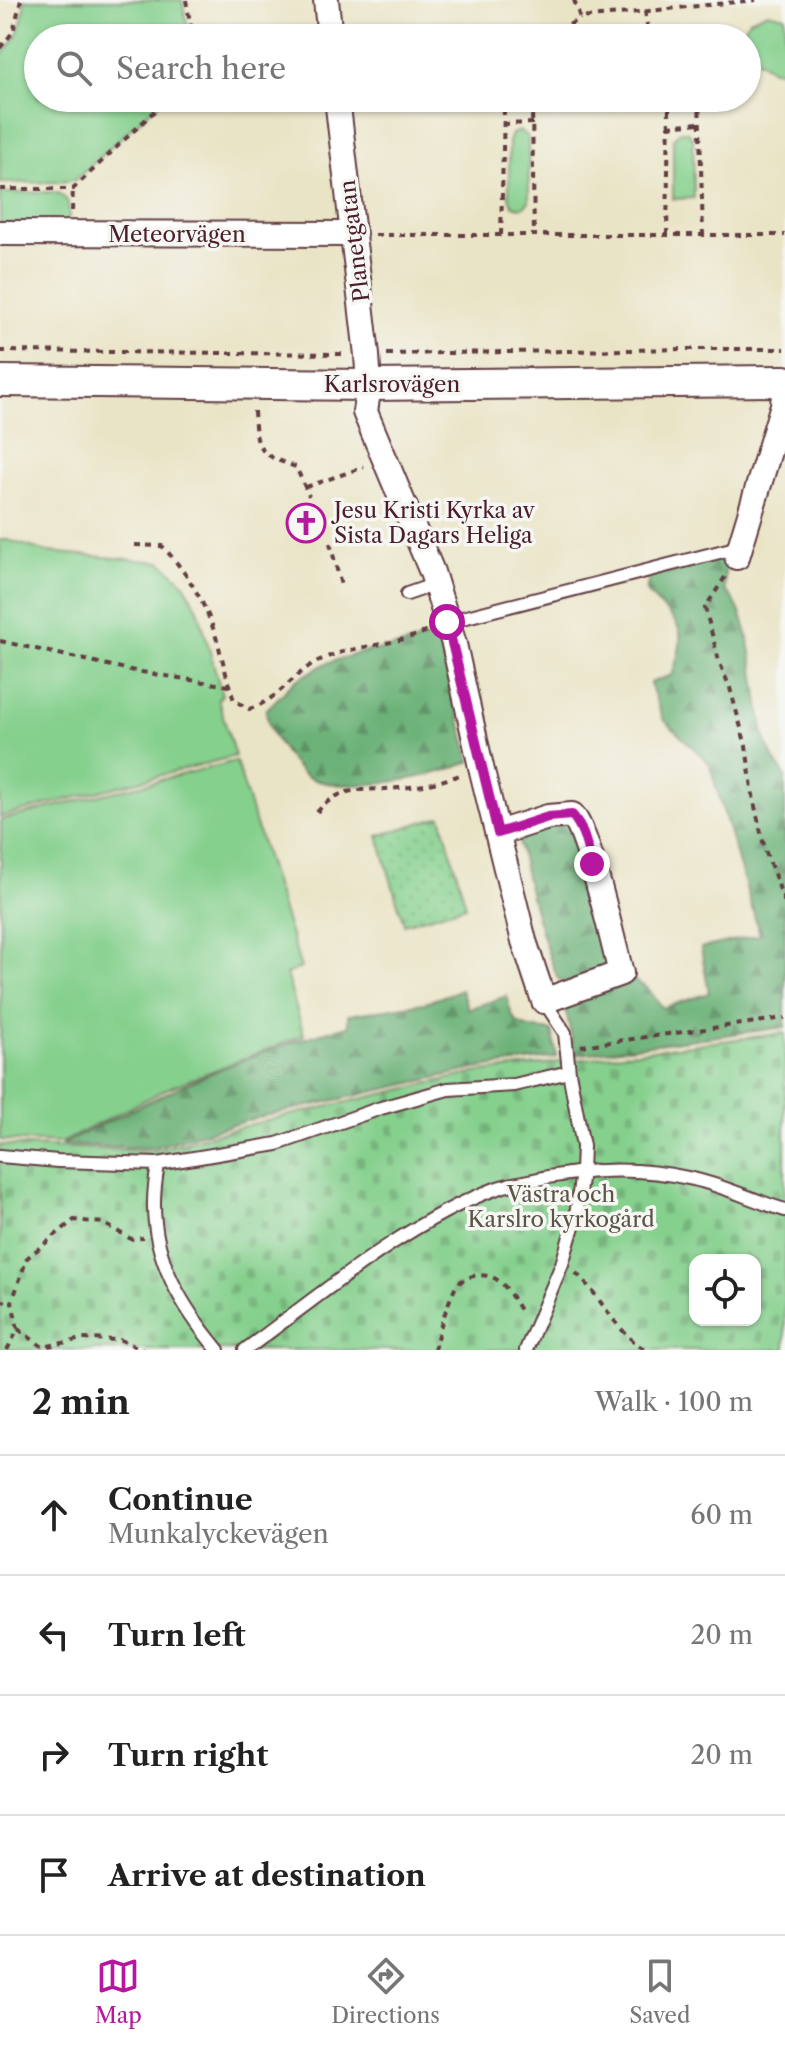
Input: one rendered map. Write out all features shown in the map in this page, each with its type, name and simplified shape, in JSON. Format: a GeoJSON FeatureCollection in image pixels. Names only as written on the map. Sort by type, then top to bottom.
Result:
{"type":"FeatureCollection","features":[{"type":"Feature","properties":{"kind":"street"},"geometry":{"type":"LineString","coordinates":[[326,0],[329,24]]}},
{"type":"Feature","properties":{"kind":"street","name":"Planetgatan"},"geometry":{"type":"LineString","coordinates":[[339,112],[369,385],[365,412],[436,584],[454,644],[524,941],[544,1001]]}},
{"type":"Feature","properties":{"kind":"street","name":"Meteorvägen"},"geometry":{"type":"LineString","coordinates":[[0,233],[354,234]]}},
{"type":"Feature","properties":{"kind":"street","name":"Karlsrovägen"},"geometry":{"type":"LineString","coordinates":[[0,381],[369,385],[785,382]]}},
{"type":"Feature","properties":{"kind":"street"},"geometry":{"type":"LineString","coordinates":[[738,552],[783,405],[785,382]]}},
{"type":"Feature","properties":{"kind":"street"},"geometry":{"type":"LineString","coordinates":[[498,833],[548,817],[572,815],[578,821],[596,878],[621,973],[544,1001]]}},
{"type":"Feature","properties":{"kind":"lane"},"geometry":{"type":"LineString","coordinates":[[447,622],[738,552]]}},
{"type":"Feature","properties":{"kind":"lane"},"geometry":{"type":"LineString","coordinates":[[407,594],[436,584]]}},
{"type":"Feature","properties":{"kind":"lane"},"geometry":{"type":"LineString","coordinates":[[526,1350],[562,1264],[576,1216],[582,1171],[583,1146],[565,1033],[544,1001]]}},
{"type":"Feature","properties":{"kind":"lane"},"geometry":{"type":"LineString","coordinates":[[0,1156],[158,1164],[277,1144],[381,1108],[448,1089],[514,1085],[569,1072]]}},
{"type":"Feature","properties":{"kind":"lane"},"geometry":{"type":"LineString","coordinates":[[158,1164],[154,1217],[161,1254],[191,1318],[218,1350]]}},
{"type":"Feature","properties":{"kind":"lane"},"geometry":{"type":"LineString","coordinates":[[245,1350],[390,1244],[444,1211],[497,1188],[582,1171],[653,1173],[732,1190],[785,1210]]}},
{"type":"Feature","properties":{"kind":"path"},"geometry":{"type":"LineString","coordinates":[[0,48],[13,32],[21,0]]}},
{"type":"Feature","properties":{"kind":"path"},"geometry":{"type":"LineString","coordinates":[[186,0],[190,24]]}},
{"type":"Feature","properties":{"kind":"path"},"geometry":{"type":"LineString","coordinates":[[574,0],[580,18]]}},
{"type":"Feature","properties":{"kind":"path"},"geometry":{"type":"LineString","coordinates":[[571,24],[580,18],[756,0]]}},
{"type":"Feature","properties":{"kind":"path"},"geometry":{"type":"LineString","coordinates":[[645,11],[647,24]]}},
{"type":"Feature","properties":{"kind":"path"},"geometry":{"type":"LineString","coordinates":[[0,189],[73,189],[153,112]]}},
{"type":"Feature","properties":{"kind":"path"},"geometry":{"type":"LineString","coordinates":[[501,235],[504,112]]}},
{"type":"Feature","properties":{"kind":"path"},"geometry":{"type":"LineString","coordinates":[[532,112],[534,235]]}},
{"type":"Feature","properties":{"kind":"path"},"geometry":{"type":"LineString","coordinates":[[667,235],[670,112]]}},
{"type":"Feature","properties":{"kind":"path"},"geometry":{"type":"LineString","coordinates":[[699,112],[703,235]]}},
{"type":"Feature","properties":{"kind":"path"},"geometry":{"type":"LineString","coordinates":[[503,124],[533,123]]}},
{"type":"Feature","properties":{"kind":"path"},"geometry":{"type":"LineString","coordinates":[[668,126],[699,123]]}},
{"type":"Feature","properties":{"kind":"path"},"geometry":{"type":"LineString","coordinates":[[354,234],[785,235]]}},
{"type":"Feature","properties":{"kind":"path"},"geometry":{"type":"LineString","coordinates":[[254,411],[260,449],[296,467],[309,496]]}},
{"type":"Feature","properties":{"kind":"path"},"geometry":{"type":"LineString","coordinates":[[306,487],[384,459]]}},
{"type":"Feature","properties":{"kind":"path"},"geometry":{"type":"LineString","coordinates":[[330,543],[341,585]]}},
{"type":"Feature","properties":{"kind":"path"},"geometry":{"type":"LineString","coordinates":[[135,545],[162,546],[180,564],[200,596],[220,649],[234,700],[249,709],[264,705],[316,662],[360,647],[417,635],[447,622]]}},
{"type":"Feature","properties":{"kind":"path"},"geometry":{"type":"LineString","coordinates":[[738,552],[705,608],[746,746],[765,850],[785,903]]}},
{"type":"Feature","properties":{"kind":"path"},"geometry":{"type":"LineString","coordinates":[[0,641],[135,671],[229,686]]}},
{"type":"Feature","properties":{"kind":"path"},"geometry":{"type":"LineString","coordinates":[[317,812],[328,799],[349,790],[426,785],[481,767]]}},
{"type":"Feature","properties":{"kind":"path"},"geometry":{"type":"LineString","coordinates":[[567,1048],[785,1018]]}},
{"type":"Feature","properties":{"kind":"path"},"geometry":{"type":"LineString","coordinates":[[7,1350],[18,1329],[12,1302],[27,1258],[74,1220],[103,1223],[131,1239]]}},
{"type":"Feature","properties":{"kind":"path"},"geometry":{"type":"LineString","coordinates":[[562,1264],[587,1283],[635,1344],[646,1350]]}},
{"type":"Feature","properties":{"kind":"path"},"geometry":{"type":"LineString","coordinates":[[434,1350],[457,1284],[468,1277],[479,1275],[495,1278],[508,1291],[521,1312],[536,1325]]}},
{"type":"Feature","properties":{"kind":"path"},"geometry":{"type":"LineString","coordinates":[[0,1301],[12,1302]]}},
{"type":"Feature","properties":{"kind":"path"},"geometry":{"type":"LineString","coordinates":[[18,1329],[43,1347],[95,1339],[121,1340],[143,1350]]}},
{"type":"Feature","properties":{"kind":"green space"},"geometry":{"type":"Polygon","coordinates":[[[25,0],[182,0],[187,24],[24,24],[24,112],[149,112],[75,180],[0,183],[0,57],[12,43],[25,0]]]}},
{"type":"Feature","properties":{"kind":"green space"},"geometry":{"type":"Polygon","coordinates":[[[768,12],[785,16],[785,71],[772,70],[761,62],[761,24],[747,24],[749,20],[768,12]]]}},
{"type":"Feature","properties":{"kind":"green space"},"geometry":{"type":"Polygon","coordinates":[[[519,131],[528,140],[529,201],[521,208],[513,206],[509,198],[509,142],[512,134],[519,131]]]}},
{"type":"Feature","properties":{"kind":"green space"},"geometry":{"type":"Polygon","coordinates":[[[680,131],[688,132],[693,138],[694,198],[673,199],[673,139],[680,131]]]}},
{"type":"Feature","properties":{"kind":"green space"},"geometry":{"type":"Polygon","coordinates":[[[55,192],[63,196],[68,205],[69,217],[65,222],[0,223],[0,193],[55,192]]]}},
{"type":"Feature","properties":{"kind":"green space"},"geometry":{"type":"Polygon","coordinates":[[[0,540],[47,552],[161,562],[183,582],[198,609],[222,695],[218,699],[235,756],[0,817],[0,540]]]}},
{"type":"Feature","properties":{"kind":"green space"},"geometry":{"type":"Polygon","coordinates":[[[725,556],[725,591],[742,617],[748,637],[765,738],[785,776],[785,1027],[575,1055],[564,1001],[606,984],[632,979],[648,989],[663,1008],[709,993],[701,948],[760,935],[709,763],[663,719],[650,683],[672,675],[680,636],[673,620],[646,591],[650,573],[725,556]]]}},
{"type":"Feature","properties":{"kind":"green space"},"geometry":{"type":"Polygon","coordinates":[[[437,635],[471,761],[436,773],[366,784],[324,782],[308,777],[297,768],[273,734],[266,710],[296,680],[327,663],[437,635]]]}},
{"type":"Feature","properties":{"kind":"green space"},"geometry":{"type":"Polygon","coordinates":[[[236,761],[301,968],[286,974],[304,1035],[166,1089],[61,1143],[0,1140],[1,820],[236,761]]]}},
{"type":"Feature","properties":{"kind":"green space"},"geometry":{"type":"Polygon","coordinates":[[[441,816],[466,906],[404,924],[378,836],[441,816]]]}},
{"type":"Feature","properties":{"kind":"green space"},"geometry":{"type":"Polygon","coordinates":[[[567,821],[612,965],[568,983],[558,979],[545,945],[518,838],[567,821]]]}},
{"type":"Feature","properties":{"kind":"green space"},"geometry":{"type":"Polygon","coordinates":[[[461,990],[468,1009],[507,996],[516,1021],[526,1027],[552,1031],[557,1057],[474,1069],[260,1117],[151,1148],[61,1145],[237,1062],[348,1026],[348,1015],[424,1003],[461,990]]]}},
{"type":"Feature","properties":{"kind":"green space","name":"Västra och Karslro kyrkogård"},"geometry":{"type":"Polygon","coordinates":[[[785,1033],[785,1350],[0,1350],[0,1145],[152,1151],[264,1121],[475,1073],[785,1033]]]}},
{"type":"Feature","properties":{"kind":"place","name":"Jesu Kristi Kyrka av Sista Dagars Heliga"},"geometry":{"type":"Point","coordinates":[306,523]}},
{"type":"Feature","properties":{"kind":"route"},"geometry":{"type":"LineString","coordinates":[[447,622],[498,833],[548,817],[572,815],[578,821],[592,864]]}}]}
